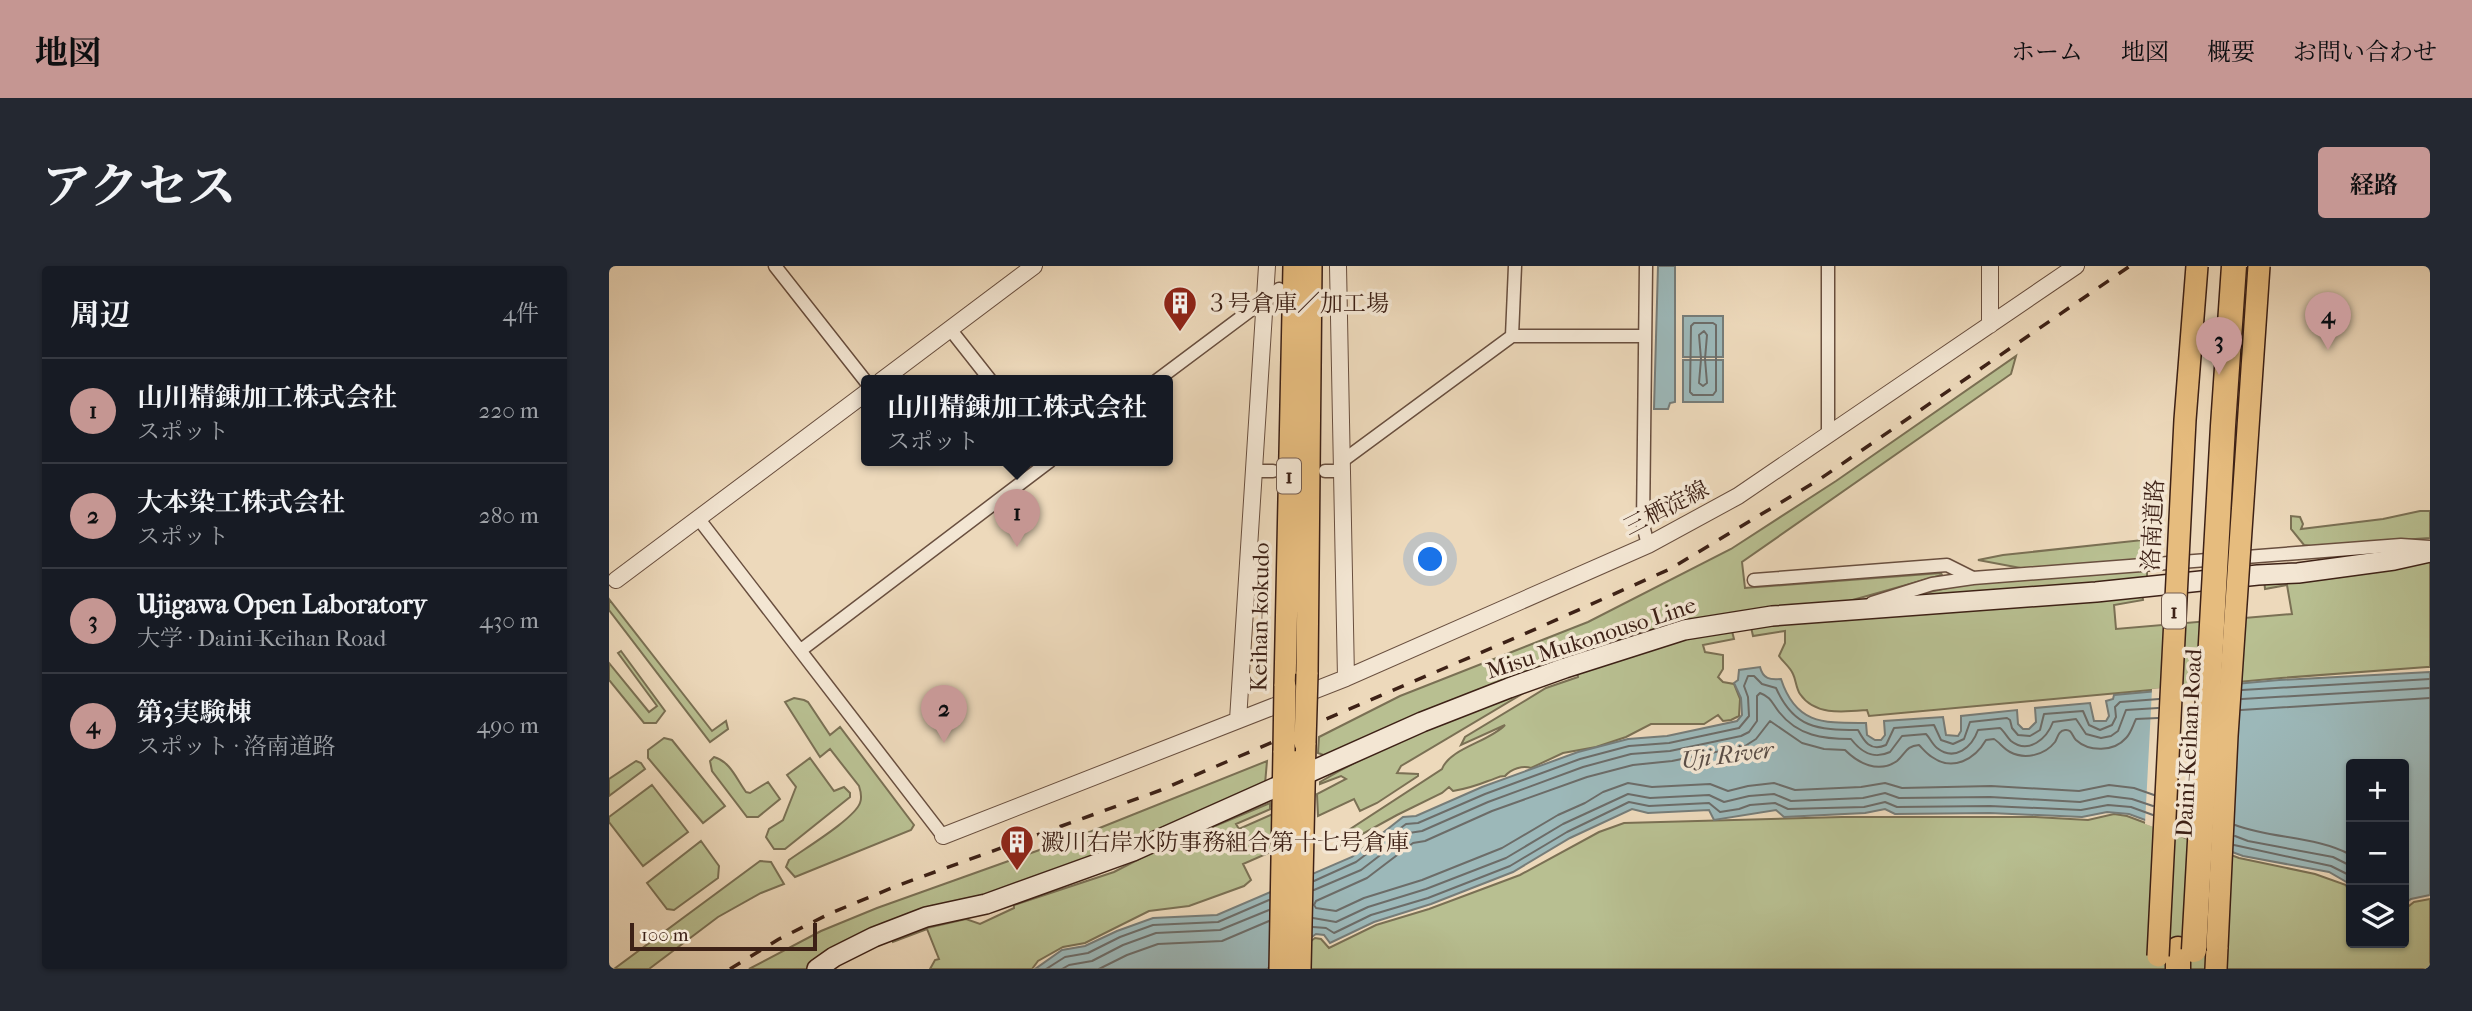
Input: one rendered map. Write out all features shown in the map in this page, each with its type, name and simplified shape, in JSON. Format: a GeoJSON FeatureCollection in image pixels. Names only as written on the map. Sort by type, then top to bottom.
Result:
{"type":"FeatureCollection","features":[{"type":"Feature","properties":{"kind":"highway","name":"Keihan-kokudo"},"geometry":{"type":"LineString","coordinates":[[1280,969],[1294,266]]}},
{"type":"Feature","properties":{"kind":"highway","name":"Keihan-kokudo"},"geometry":{"type":"LineString","coordinates":[[1300,969],[1307,674],[1311,266]]}},
{"type":"Feature","properties":{"kind":"highway","name":"洛南道路"},"geometry":{"type":"LineString","coordinates":[[2164,965],[2184,434],[2197,266]]}},
{"type":"Feature","properties":{"kind":"highway","name":"Daini-Keihan Road"},"geometry":{"type":"LineString","coordinates":[[2164,965],[2199,562],[2221,266]]}},
{"type":"Feature","properties":{"kind":"highway","name":"Daini-Keihan Road"},"geometry":{"type":"LineString","coordinates":[[2194,969],[2234,266]]}},
{"type":"Feature","properties":{"kind":"highway"},"geometry":{"type":"LineString","coordinates":[[2216,969],[2229,709],[2259,266]]}},
{"type":"Feature","properties":{"kind":"main road","name":"Misu Mukonouso Line"},"geometry":{"type":"LineString","coordinates":[[817,969],[834,957],[874,937],[926,918],[986,904],[1133,851],[1283,791],[1422,722],[1565,668],[1684,630],[1772,616],[2083,593],[2298,573],[2394,560],[2430,549]]}},
{"type":"Feature","properties":{"kind":"street"},"geometry":{"type":"LineString","coordinates":[[775,266],[861,377]]}},
{"type":"Feature","properties":{"kind":"street"},"geometry":{"type":"LineString","coordinates":[[889,375],[1034,266]]}},
{"type":"Feature","properties":{"kind":"street"},"geometry":{"type":"LineString","coordinates":[[1238,720],[1254,471],[1272,293],[1267,266]]}},
{"type":"Feature","properties":{"kind":"street"},"geometry":{"type":"LineString","coordinates":[[1338,266],[1336,468],[1346,678]]}},
{"type":"Feature","properties":{"kind":"street"},"geometry":{"type":"LineString","coordinates":[[1512,336],[1515,266]]}},
{"type":"Feature","properties":{"kind":"street"},"geometry":{"type":"LineString","coordinates":[[1646,266],[1643,525],[1648,545]]}},
{"type":"Feature","properties":{"kind":"street"},"geometry":{"type":"LineString","coordinates":[[1828,266],[1828,436]]}},
{"type":"Feature","properties":{"kind":"street"},"geometry":{"type":"LineString","coordinates":[[1990,266],[1990,325]]}},
{"type":"Feature","properties":{"kind":"street","name":"三栖淀線"},"geometry":{"type":"LineString","coordinates":[[943,836],[1346,678],[1648,545],[1738,496],[2076,266]]}},
{"type":"Feature","properties":{"kind":"street"},"geometry":{"type":"LineString","coordinates":[[1164,375],[1272,293]]}},
{"type":"Feature","properties":{"kind":"street"},"geometry":{"type":"LineString","coordinates":[[950,329],[986,375]]}},
{"type":"Feature","properties":{"kind":"street"},"geometry":{"type":"LineString","coordinates":[[1336,468],[1512,336],[1645,336]]}},
{"type":"Feature","properties":{"kind":"street"},"geometry":{"type":"LineString","coordinates":[[612,575],[698,518],[861,396]]}},
{"type":"Feature","properties":{"kind":"street"},"geometry":{"type":"LineString","coordinates":[[801,650],[1043,466]]}},
{"type":"Feature","properties":{"kind":"street"},"geometry":{"type":"LineString","coordinates":[[1254,471],[1273,471]]}},
{"type":"Feature","properties":{"kind":"street"},"geometry":{"type":"LineString","coordinates":[[698,518],[943,836]]}},
{"type":"Feature","properties":{"kind":"street"},"geometry":{"type":"LineString","coordinates":[[1854,609],[1932,584],[1973,578],[2401,545],[2430,549]]}},
{"type":"Feature","properties":{"kind":"street"},"geometry":{"type":"LineString","coordinates":[[1753,580],[1947,565],[1973,578]]}},
{"type":"Feature","properties":{"kind":"green space"},"geometry":{"type":"Polygon","coordinates":[[[2016,356],[2011,374],[1742,562],[1745,588],[1942,575],[1849,601],[1636,634],[1610,648],[1329,757],[1318,753],[1319,737],[1400,696],[1588,622],[1731,549],[1836,481],[2016,356]]]}},
{"type":"Feature","properties":{"kind":"green space"},"geometry":{"type":"Polygon","coordinates":[[[2430,511],[2430,538],[2311,546],[2304,545],[2291,529],[2291,516],[2300,517],[2303,524],[2301,529],[2383,519],[2430,511]]]}},
{"type":"Feature","properties":{"kind":"green space"},"geometry":{"type":"Polygon","coordinates":[[[2161,538],[2161,543],[2143,547],[2145,560],[2026,569],[1978,560],[2003,555],[2161,538]]]}},
{"type":"Feature","properties":{"kind":"green space"},"geometry":{"type":"Polygon","coordinates":[[[2430,555],[2430,667],[1869,716],[1867,710],[1831,711],[1806,701],[1799,692],[1792,671],[1779,656],[1785,643],[1785,631],[1753,636],[1751,627],[2142,593],[2143,600],[2114,605],[2116,629],[2292,614],[2287,585],[2265,589],[2264,579],[2430,555]]]}},
{"type":"Feature","properties":{"kind":"green space"},"geometry":{"type":"Polygon","coordinates":[[[2147,570],[2147,580],[1900,599],[1964,584],[2147,570]]]}},
{"type":"Feature","properties":{"kind":"green space"},"geometry":{"type":"Polygon","coordinates":[[[609,599],[712,731],[726,721],[728,729],[710,742],[609,610],[609,599]]]}},
{"type":"Feature","properties":{"kind":"green space"},"geometry":{"type":"Polygon","coordinates":[[[1732,631],[1734,639],[1703,645],[1705,652],[1723,655],[1723,669],[1718,677],[1723,682],[1734,684],[1740,699],[1739,716],[1723,721],[1718,715],[1704,724],[1651,724],[1626,737],[1596,747],[1563,753],[1531,768],[1517,768],[1505,776],[1453,791],[1449,787],[1339,847],[1338,837],[1442,769],[1446,762],[1461,750],[1490,736],[1505,725],[1461,745],[1465,737],[1546,688],[1578,677],[1577,668],[1655,644],[1732,631]]]}},
{"type":"Feature","properties":{"kind":"green space"},"geometry":{"type":"Polygon","coordinates":[[[621,651],[665,711],[656,723],[644,723],[609,680],[609,663],[649,712],[657,706],[618,653],[621,651]]]}},
{"type":"Feature","properties":{"kind":"green space"},"geometry":{"type":"Polygon","coordinates":[[[1532,688],[1401,766],[1397,773],[1418,776],[1377,803],[1360,811],[1354,799],[1318,816],[1317,794],[1346,779],[1341,776],[1320,782],[1398,742],[1532,688]]]}},
{"type":"Feature","properties":{"kind":"green space"},"geometry":{"type":"Polygon","coordinates":[[[794,698],[808,702],[830,735],[840,727],[914,825],[911,830],[795,877],[786,867],[789,860],[856,810],[861,797],[859,786],[830,749],[820,757],[785,702],[794,698]]]}},
{"type":"Feature","properties":{"kind":"green space"},"geometry":{"type":"Polygon","coordinates":[[[664,738],[672,740],[725,806],[703,823],[648,758],[648,750],[664,738]]]}},
{"type":"Feature","properties":{"kind":"green space"},"geometry":{"type":"Polygon","coordinates":[[[714,757],[729,767],[746,792],[750,793],[768,782],[780,799],[758,817],[747,817],[712,771],[710,761],[714,757]]]}},
{"type":"Feature","properties":{"kind":"green space"},"geometry":{"type":"Polygon","coordinates":[[[810,758],[834,791],[844,787],[850,797],[785,849],[774,849],[766,837],[769,829],[783,820],[796,787],[787,775],[810,758]]]}},
{"type":"Feature","properties":{"kind":"green space"},"geometry":{"type":"Polygon","coordinates":[[[636,761],[645,769],[609,796],[609,779],[636,761]]]}},
{"type":"Feature","properties":{"kind":"green space"},"geometry":{"type":"Polygon","coordinates":[[[1267,761],[1265,784],[1119,850],[825,957],[807,969],[749,969],[821,931],[877,908],[1087,833],[1267,761]]]}},
{"type":"Feature","properties":{"kind":"green space"},"geometry":{"type":"Polygon","coordinates":[[[652,785],[688,832],[643,866],[609,822],[609,817],[652,785]]]}},
{"type":"Feature","properties":{"kind":"green space"},"geometry":{"type":"Polygon","coordinates":[[[1270,803],[1273,808],[1236,824],[1239,829],[1273,814],[1273,851],[1243,864],[1251,880],[1244,886],[1189,906],[1149,911],[1085,943],[1063,947],[1038,961],[1032,969],[930,969],[935,960],[939,959],[927,929],[893,942],[892,936],[966,919],[980,924],[1014,908],[1014,905],[1114,872],[1176,840],[1270,803]]]}},
{"type":"Feature","properties":{"kind":"green space"},"geometry":{"type":"Polygon","coordinates":[[[2114,814],[2127,816],[2239,858],[2315,874],[2346,885],[2346,948],[2409,948],[2409,906],[2414,902],[2430,899],[2430,969],[1273,969],[1315,938],[1321,939],[1329,948],[1376,925],[1429,909],[1520,875],[1599,832],[1624,823],[1842,817],[2035,817],[2088,820],[2114,814]]]}},
{"type":"Feature","properties":{"kind":"green space"},"geometry":{"type":"Polygon","coordinates":[[[701,841],[719,866],[718,878],[674,910],[667,909],[647,883],[701,841]]]}},
{"type":"Feature","properties":{"kind":"green space"},"geometry":{"type":"Polygon","coordinates":[[[760,861],[771,862],[784,884],[761,893],[718,917],[649,969],[614,969],[760,861]]]}},
{"type":"Feature","properties":{"kind":"water"},"geometry":{"type":"Polygon","coordinates":[[[1658,266],[1675,266],[1675,402],[1670,403],[1668,409],[1654,409],[1658,266]]]}},
{"type":"Feature","properties":{"kind":"water"},"geometry":{"type":"Polygon","coordinates":[[[1683,316],[1723,316],[1723,357],[1683,357],[1683,316]]]}},
{"type":"Feature","properties":{"kind":"water"},"geometry":{"type":"Polygon","coordinates":[[[1683,360],[1723,360],[1723,402],[1683,402],[1683,360]]]}},
{"type":"Feature","properties":{"kind":"water","name":"Uji River"},"geometry":{"type":"Polygon","coordinates":[[[1760,667],[1767,678],[1781,679],[1787,694],[1803,713],[1837,723],[1866,723],[1867,735],[1875,740],[1881,740],[1885,735],[1884,721],[1943,717],[1946,735],[1958,736],[1961,731],[1961,716],[2017,710],[2018,724],[2023,729],[2029,729],[2036,722],[2035,708],[2090,703],[2094,721],[2106,721],[2109,716],[2106,701],[2113,699],[2114,695],[2279,680],[2430,672],[2430,895],[2409,900],[2409,759],[2346,759],[2346,882],[2329,872],[2243,856],[2129,814],[2107,812],[2082,817],[1990,813],[1895,814],[1885,809],[1865,813],[1784,817],[1776,810],[1714,820],[1709,810],[1648,813],[1632,809],[1570,838],[1513,872],[1431,904],[1374,922],[1330,943],[1324,935],[1316,934],[1267,969],[1035,969],[1062,950],[1085,946],[1153,918],[1217,915],[1352,857],[1403,817],[1416,816],[1482,787],[1578,752],[1628,739],[1667,736],[1737,721],[1742,715],[1741,698],[1734,683],[1738,680],[1739,670],[1760,667]]]}},
{"type":"Feature","properties":{"kind":"pier"},"geometry":{"type":"Polygon","coordinates":[[[2216,683],[2208,847],[2174,834],[2181,686],[2216,683]]]}},
{"type":"Feature","properties":{"kind":"pier"},"geometry":{"type":"Polygon","coordinates":[[[2180,686],[2172,834],[2145,824],[2152,689],[2180,686]]]}},
{"type":"Feature","properties":{"kind":"railway"},"geometry":{"type":"LineString","coordinates":[[730,969],[779,939],[831,913],[899,885],[1161,790],[1670,569],[1820,479],[2130,266]]}},
{"type":"Feature","properties":{"kind":"place","name":"３号倉庫／加工場"},"geometry":{"type":"Point","coordinates":[1180,333]}},
{"type":"Feature","properties":{"kind":"place","name":"第3実験棟"},"geometry":{"type":"Point","coordinates":[2328,350]}},
{"type":"Feature","properties":{"kind":"place","name":"Ujigawa Open Laboratory"},"geometry":{"type":"Point","coordinates":[2219,375]}},
{"type":"Feature","properties":{"kind":"place","name":"山川精錬加工株式会社"},"geometry":{"type":"Point","coordinates":[1017,547]}},
{"type":"Feature","properties":{"kind":"place","name":"大本染工株式会社"},"geometry":{"type":"Point","coordinates":[944,743]}},
{"type":"Feature","properties":{"kind":"place","name":"澱川右岸水防事務組合第十七号倉庫"},"geometry":{"type":"Point","coordinates":[1017,872]}}]}
